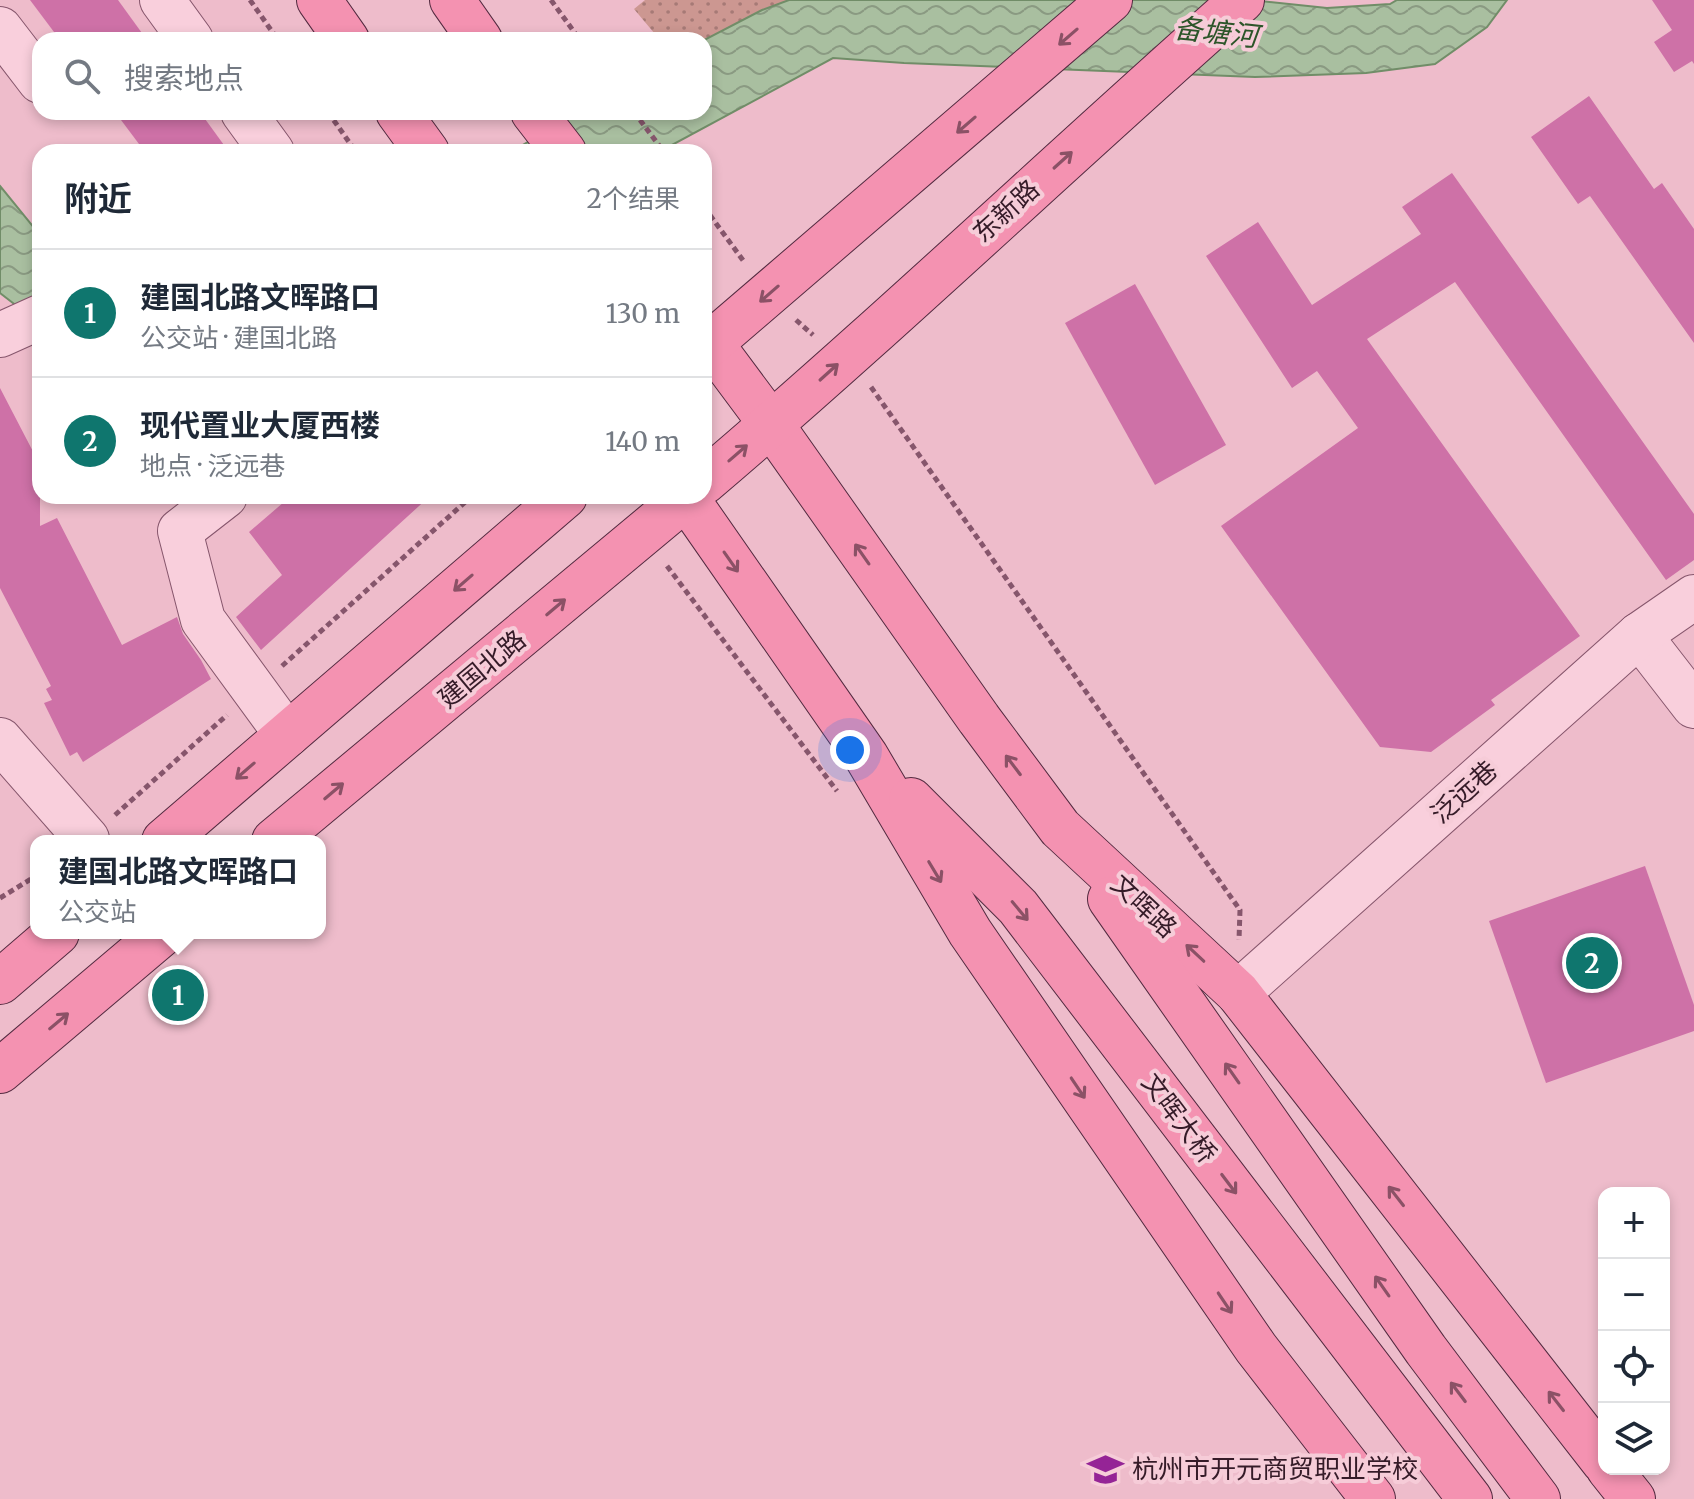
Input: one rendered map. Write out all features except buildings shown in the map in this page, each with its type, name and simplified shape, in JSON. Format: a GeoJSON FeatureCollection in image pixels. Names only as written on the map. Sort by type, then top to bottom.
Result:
{"type":"FeatureCollection","features":[{"type":"Feature","properties":{"kind":"main road"},"geometry":{"type":"LineString","coordinates":[[319,0],[341,32]]}},
{"type":"Feature","properties":{"kind":"main road"},"geometry":{"type":"LineString","coordinates":[[452,0],[474,32]]}},
{"type":"Feature","properties":{"kind":"main road"},"geometry":{"type":"LineString","coordinates":[[712,337],[768,295],[1110,0]]}},
{"type":"Feature","properties":{"kind":"main road","name":"东新路"},"geometry":{"type":"LineString","coordinates":[[771,424],[1242,0]]}},
{"type":"Feature","properties":{"kind":"main road"},"geometry":{"type":"LineString","coordinates":[[404,120],[421,144]]}},
{"type":"Feature","properties":{"kind":"main road"},"geometry":{"type":"LineString","coordinates":[[539,120],[558,144]]}},
{"type":"Feature","properties":{"kind":"main road","name":"文晖路"},"geometry":{"type":"LineString","coordinates":[[712,350],[771,424],[979,719],[1060,828],[1238,993],[1598,1454]]}},
{"type":"Feature","properties":{"kind":"main road","name":"建国北路"},"geometry":{"type":"LineString","coordinates":[[712,475],[771,424]]}},
{"type":"Feature","properties":{"kind":"main road"},"geometry":{"type":"LineString","coordinates":[[171,835],[556,504]]}},
{"type":"Feature","properties":{"kind":"main road","name":"建国北路"},"geometry":{"type":"LineString","coordinates":[[281,835],[678,504]]}},
{"type":"Feature","properties":{"kind":"main road"},"geometry":{"type":"LineString","coordinates":[[698,504],[866,756],[970,932],[1256,1348],[1373,1499]]}},
{"type":"Feature","properties":{"kind":"main road","name":"文晖大桥"},"geometry":{"type":"LineString","coordinates":[[866,756],[1018,907],[1470,1499]]}},
{"type":"Feature","properties":{"kind":"main road"},"geometry":{"type":"LineString","coordinates":[[1060,828],[1426,1350],[1538,1499]]}},
{"type":"Feature","properties":{"kind":"main road"},"geometry":{"type":"LineString","coordinates":[[0,982],[50,939]]}},
{"type":"Feature","properties":{"kind":"main road"},"geometry":{"type":"LineString","coordinates":[[0,1071],[156,939]]}},
{"type":"Feature","properties":{"kind":"main road"},"geometry":{"type":"LineString","coordinates":[[1614,1475],[1633,1499]]}},
{"type":"Feature","properties":{"kind":"street"},"geometry":{"type":"LineString","coordinates":[[162,0],[185,32]]}},
{"type":"Feature","properties":{"kind":"street"},"geometry":{"type":"LineString","coordinates":[[0,29],[32,71]]}},
{"type":"Feature","properties":{"kind":"street"},"geometry":{"type":"LineString","coordinates":[[249,120],[266,144]]}},
{"type":"Feature","properties":{"kind":"street"},"geometry":{"type":"LineString","coordinates":[[215,504],[180,531],[203,620],[287,735]]}},
{"type":"Feature","properties":{"kind":"street","name":"泛远巷"},"geometry":{"type":"LineString","coordinates":[[1238,993],[1639,635],[1694,597]]}},
{"type":"Feature","properties":{"kind":"street"},"geometry":{"type":"LineString","coordinates":[[1639,635],[1694,706]]}},
{"type":"Feature","properties":{"kind":"street"},"geometry":{"type":"LineString","coordinates":[[0,740],[83,835]]}},
{"type":"Feature","properties":{"kind":"path"},"geometry":{"type":"LineString","coordinates":[[250,0],[272,32]]}},
{"type":"Feature","properties":{"kind":"path"},"geometry":{"type":"LineString","coordinates":[[551,0],[574,32]]}},
{"type":"Feature","properties":{"kind":"path"},"geometry":{"type":"LineString","coordinates":[[334,120],[350,144]]}},
{"type":"Feature","properties":{"kind":"path"},"geometry":{"type":"LineString","coordinates":[[640,120],[658,144]]}},
{"type":"Feature","properties":{"kind":"path"},"geometry":{"type":"LineString","coordinates":[[712,218],[768,295],[874,390],[1240,910],[1238,993]]}},
{"type":"Feature","properties":{"kind":"path"},"geometry":{"type":"LineString","coordinates":[[0,898],[30,880]]}},
{"type":"Feature","properties":{"kind":"shaded area"},"geometry":{"type":"Polygon","coordinates":[[[645,0],[789,0],[712,36],[712,32],[653,32],[634,9],[645,0]]]}},
{"type":"Feature","properties":{"kind":"water","name":"备塘河"},"geometry":{"type":"Polygon","coordinates":[[[789,0],[1251,0],[1327,8],[1390,4],[1397,0],[1507,0],[1487,27],[1435,64],[1366,73],[1255,77],[833,58],[674,144],[525,144],[565,120],[712,120],[712,36],[789,0]]]}},
{"type":"Feature","properties":{"kind":"water"},"geometry":{"type":"Polygon","coordinates":[[[0,186],[32,225],[32,318],[0,293],[0,186]]]}},
{"type":"Feature","properties":{"kind":"place","name":"现代置业大厦西楼"},"geometry":{"type":"Point","coordinates":[1592,963]}},
{"type":"Feature","properties":{"kind":"place","name":"建国北路文晖路口"},"geometry":{"type":"Point","coordinates":[178,995]}},
{"type":"Feature","properties":{"kind":"place","name":"杭州市开元商贸职业学校"},"geometry":{"type":"Point","coordinates":[1106,1469]}}]}
